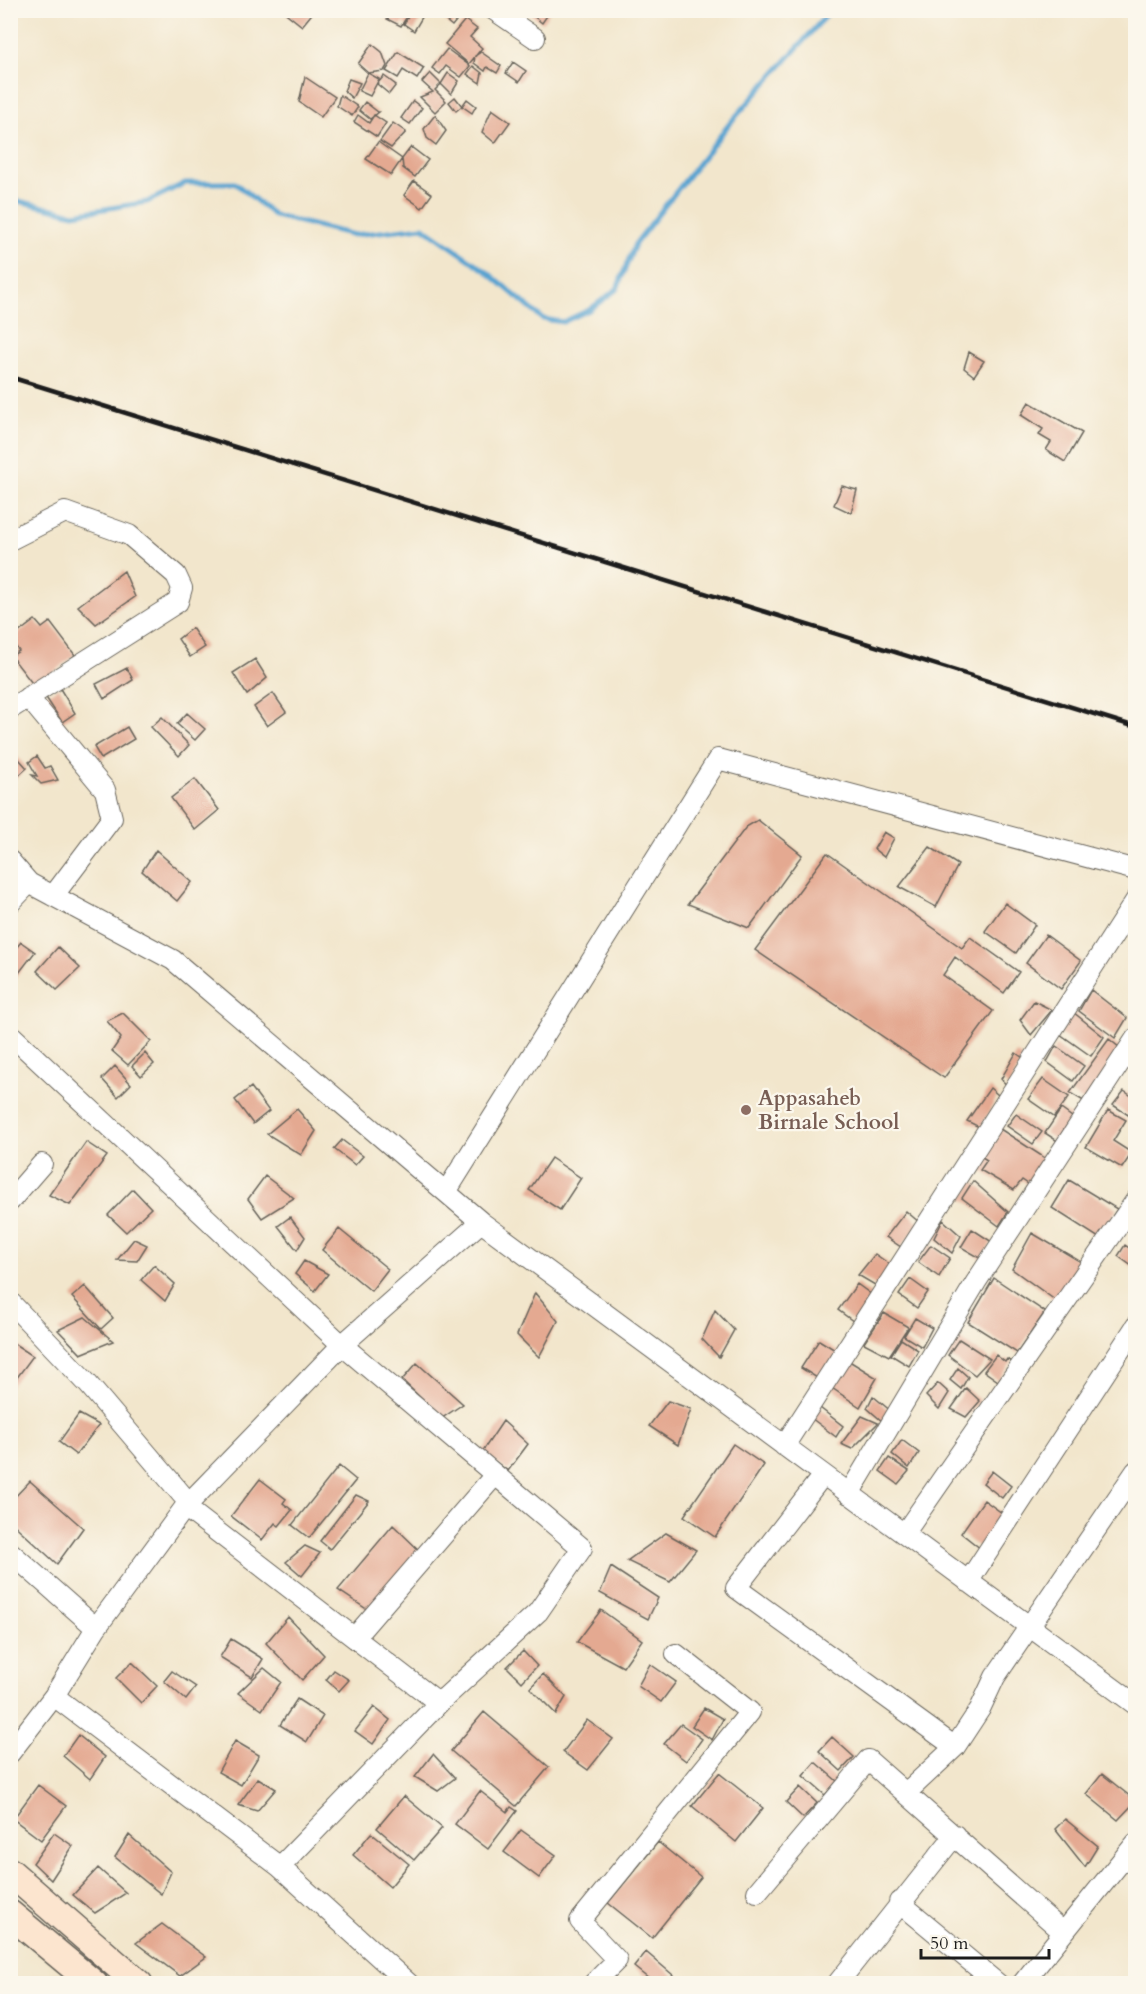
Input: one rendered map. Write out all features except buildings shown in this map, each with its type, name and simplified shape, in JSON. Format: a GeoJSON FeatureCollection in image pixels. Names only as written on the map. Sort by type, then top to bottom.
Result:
{"type":"FeatureCollection","features":[{"type":"Feature","properties":{"kind":"main road"},"geometry":{"type":"LineString","coordinates":[[10,1872],[139,1983]]}},
{"type":"Feature","properties":{"kind":"main road"},"geometry":{"type":"LineString","coordinates":[[10,1914],[94,1983]]}},
{"type":"Feature","properties":{"kind":"street"},"geometry":{"type":"LineString","coordinates":[[494,10],[535,38]]}},
{"type":"Feature","properties":{"kind":"street"},"geometry":{"type":"LineString","coordinates":[[10,540],[65,512],[129,535],[176,574],[182,588],[178,602],[10,709]]}},
{"type":"Feature","properties":{"kind":"street"},"geometry":{"type":"LineString","coordinates":[[28,697],[105,790],[112,818],[53,896]]}},
{"type":"Feature","properties":{"kind":"street"},"geometry":{"type":"LineString","coordinates":[[446,1192],[718,759],[1136,870]]}},
{"type":"Feature","properties":{"kind":"street"},"geometry":{"type":"LineString","coordinates":[[10,861],[29,883],[173,960],[482,1222],[1136,1705]]}},
{"type":"Feature","properties":{"kind":"street"},"geometry":{"type":"LineString","coordinates":[[10,903],[29,883]]}},
{"type":"Feature","properties":{"kind":"street"},"geometry":{"type":"LineString","coordinates":[[784,1446],[1136,900]]}},
{"type":"Feature","properties":{"kind":"street"},"geometry":{"type":"LineString","coordinates":[[10,1034],[342,1345],[582,1548],[538,1611],[439,1703],[280,1867]]}},
{"type":"Feature","properties":{"kind":"street"},"geometry":{"type":"LineString","coordinates":[[849,1494],[976,1282],[1136,1038]]}},
{"type":"Feature","properties":{"kind":"street"},"geometry":{"type":"LineString","coordinates":[[10,1201],[42,1164]]}},
{"type":"Feature","properties":{"kind":"street"},"geometry":{"type":"LineString","coordinates":[[904,1534],[1136,1200]]}},
{"type":"Feature","properties":{"kind":"street"},"geometry":{"type":"LineString","coordinates":[[10,1753],[54,1695],[96,1628],[187,1505],[342,1345],[482,1222]]}},
{"type":"Feature","properties":{"kind":"street"},"geometry":{"type":"LineString","coordinates":[[10,1302],[88,1384],[187,1505],[439,1703]]}},
{"type":"Feature","properties":{"kind":"street"},"geometry":{"type":"LineString","coordinates":[[968,1582],[1136,1326]]}},
{"type":"Feature","properties":{"kind":"street"},"geometry":{"type":"LineString","coordinates":[[907,1792],[955,1747],[980,1709],[995,1677],[1028,1626],[1136,1471]]}},
{"type":"Feature","properties":{"kind":"street"},"geometry":{"type":"LineString","coordinates":[[823,1474],[736,1588],[955,1747]]}},
{"type":"Feature","properties":{"kind":"street"},"geometry":{"type":"LineString","coordinates":[[355,1637],[495,1475]]}},
{"type":"Feature","properties":{"kind":"street"},"geometry":{"type":"LineString","coordinates":[[10,1552],[96,1628]]}},
{"type":"Feature","properties":{"kind":"street"},"geometry":{"type":"LineString","coordinates":[[593,1983],[617,1960],[580,1921],[750,1712],[676,1654]]}},
{"type":"Feature","properties":{"kind":"street"},"geometry":{"type":"LineString","coordinates":[[54,1695],[280,1867],[409,1983]]}},
{"type":"Feature","properties":{"kind":"street"},"geometry":{"type":"LineString","coordinates":[[757,1892],[868,1760],[955,1834],[1063,1932]]}},
{"type":"Feature","properties":{"kind":"street"},"geometry":{"type":"LineString","coordinates":[[837,1983],[955,1834]]}},
{"type":"Feature","properties":{"kind":"street"},"geometry":{"type":"LineString","coordinates":[[1022,1983],[1136,1843]]}},
{"type":"Feature","properties":{"kind":"street"},"geometry":{"type":"LineString","coordinates":[[899,1902],[998,1983]]}},
{"type":"Feature","properties":{"kind":"waterway"},"geometry":{"type":"LineString","coordinates":[[10,199],[74,214],[147,202],[185,183],[235,183],[275,216],[354,235],[423,227],[486,271],[543,319],[563,322],[589,310],[617,289],[635,244],[730,123],[831,10]]}},
{"type":"Feature","properties":{"kind":"railway"},"geometry":{"type":"LineString","coordinates":[[10,377],[1136,727]]}},
{"type":"Feature","properties":{"kind":"place","name":"Appasaheb Birnale School"},"geometry":{"type":"Point","coordinates":[746,1110]}}]}
